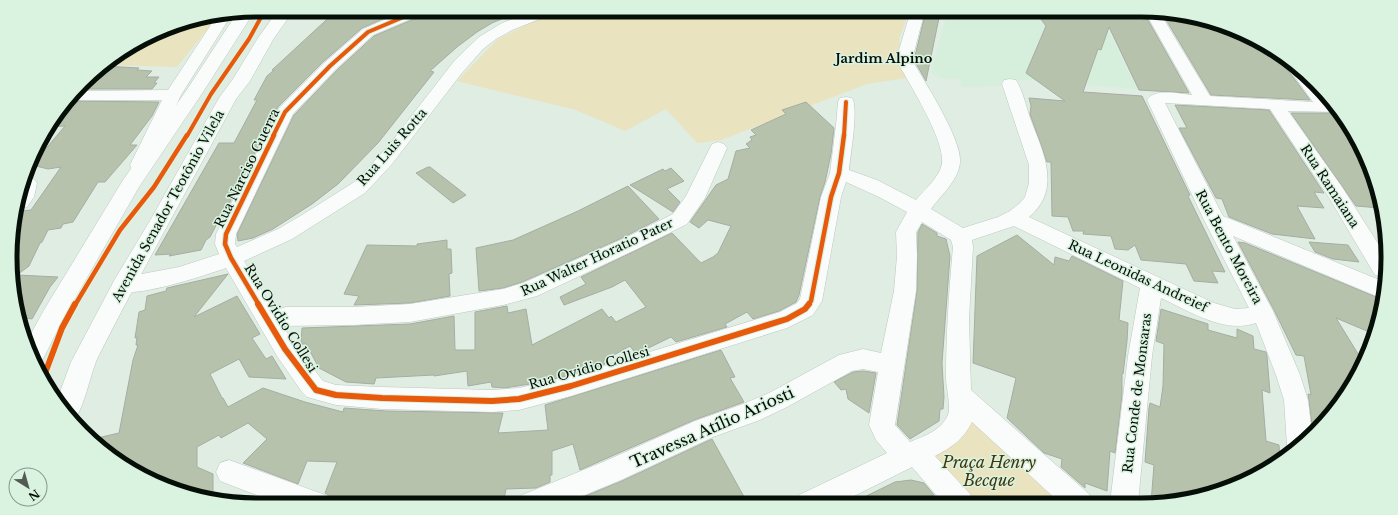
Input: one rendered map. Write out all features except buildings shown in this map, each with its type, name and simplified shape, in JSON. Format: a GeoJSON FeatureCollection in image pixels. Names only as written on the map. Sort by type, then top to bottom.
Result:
{"type":"FeatureCollection","features":[{"type":"Feature","properties":{"kind":"main road","name":"Avenida Senador Teotônio Vilela"},"geometry":{"type":"LineString","coordinates":[[68,405],[83,362],[124,285],[226,100],[241,81],[266,38],[281,17]]}},
{"type":"Feature","properties":{"kind":"main road"},"geometry":{"type":"LineString","coordinates":[[35,350],[52,317],[130,185],[194,92],[242,18]]}},
{"type":"Feature","properties":{"kind":"main road"},"geometry":{"type":"LineString","coordinates":[[193,64],[191,84],[194,92]]}},
{"type":"Feature","properties":{"kind":"main road"},"geometry":{"type":"LineString","coordinates":[[194,92],[205,95],[215,94],[241,81]]}},
{"type":"Feature","properties":{"kind":"street","name":"Rua Narciso Guerra"},"geometry":{"type":"LineString","coordinates":[[231,258],[225,244],[226,234],[285,112],[330,66],[368,32],[402,17]]}},
{"type":"Feature","properties":{"kind":"street","name":"Rua Luis Rotta"},"geometry":{"type":"LineString","coordinates":[[124,285],[152,282],[187,274],[231,258],[267,244],[323,212],[365,183],[453,74],[484,41],[494,34],[530,17]]}},
{"type":"Feature","properties":{"kind":"street"},"geometry":{"type":"LineString","coordinates":[[916,17],[904,60],[933,110],[948,146],[951,162],[946,176],[918,210],[906,232],[907,256],[905,291],[882,425],[885,432],[912,455],[955,498]]}},
{"type":"Feature","properties":{"kind":"street"},"geometry":{"type":"LineString","coordinates":[[1155,18],[1203,99]]}},
{"type":"Feature","properties":{"kind":"street"},"geometry":{"type":"LineString","coordinates":[[130,185],[173,96],[222,20]]}},
{"type":"Feature","properties":{"kind":"street"},"geometry":{"type":"LineString","coordinates":[[839,173],[858,178],[918,210],[961,236],[1016,219],[1028,209],[1036,194],[1039,176],[1038,165],[1010,84]]}},
{"type":"Feature","properties":{"kind":"street"},"geometry":{"type":"LineString","coordinates":[[80,96],[173,96]]}},
{"type":"Feature","properties":{"kind":"street","name":"Rua Bento Moreira"},"geometry":{"type":"LineString","coordinates":[[1299,438],[1296,400],[1288,375],[1262,311],[1214,220],[1155,101],[1156,98],[1203,99],[1328,107]]}},
{"type":"Feature","properties":{"kind":"street","name":"Rua Ovidio Collesi"},"geometry":{"type":"LineString","coordinates":[[231,258],[286,349],[316,390],[336,395],[382,398],[492,401],[519,399],[548,392],[772,325],[788,319],[804,309],[811,301],[831,197],[839,173],[845,125],[846,102]]}},
{"type":"Feature","properties":{"kind":"street","name":"Rua Ramaiana"},"geometry":{"type":"LineString","coordinates":[[1275,104],[1335,192],[1381,265]]}},
{"type":"Feature","properties":{"kind":"street","name":"Rua Walter Horatio Pater"},"geometry":{"type":"LineString","coordinates":[[269,321],[286,316],[353,316],[417,312],[496,298],[529,290],[680,219],[695,198],[718,148]]}},
{"type":"Feature","properties":{"kind":"street","name":"Rua Leonidas Andreief"},"geometry":{"type":"LineString","coordinates":[[1016,219],[1207,310],[1236,318],[1252,318],[1262,311]]}},
{"type":"Feature","properties":{"kind":"street"},"geometry":{"type":"LineString","coordinates":[[1214,220],[1379,289]]}},
{"type":"Feature","properties":{"kind":"street"},"geometry":{"type":"LineString","coordinates":[[822,498],[945,438],[960,420],[961,396],[958,380],[958,319],[963,247],[961,236]]}},
{"type":"Feature","properties":{"kind":"street","name":"Rua Conde de Monsaras"},"geometry":{"type":"LineString","coordinates":[[1125,498],[1140,356],[1152,284]]}},
{"type":"Feature","properties":{"kind":"street","name":"Travessa Atílio Ariosti"},"geometry":{"type":"LineString","coordinates":[[547,498],[612,471],[697,431],[752,412],[778,400],[847,362],[863,359],[892,364]]}},
{"type":"Feature","properties":{"kind":"street"},"geometry":{"type":"LineString","coordinates":[[961,396],[1073,498]]}},
{"type":"Feature","properties":{"kind":"street"},"geometry":{"type":"LineString","coordinates":[[230,472],[299,498]]}},
{"type":"Feature","properties":{"kind":"shaded area"},"geometry":{"type":"Polygon","coordinates":[[[946,17],[1083,17],[1104,21],[1137,89],[1031,80],[1001,81],[1002,86],[961,87],[960,79],[941,78],[931,73],[946,17]]]}},
{"type":"Feature","properties":{"kind":"green space"},"geometry":{"type":"Polygon","coordinates":[[[541,17],[907,17],[899,39],[906,78],[867,84],[721,140],[697,143],[666,109],[625,131],[576,110],[457,81],[498,39],[541,17]]]}},
{"type":"Feature","properties":{"kind":"green space"},"geometry":{"type":"Polygon","coordinates":[[[214,21],[177,67],[114,65],[137,49],[165,35],[195,25],[214,21]]]}},
{"type":"Feature","properties":{"kind":"green space","name":"Praça Henry Becque"},"geometry":{"type":"Polygon","coordinates":[[[974,414],[1066,498],[970,498],[931,454],[974,414]]]}},
{"type":"Feature","properties":{"kind":"cycle path"},"geometry":{"type":"LineString","coordinates":[[46,371],[62,328],[92,275],[120,230],[154,187],[179,150],[211,94],[249,39],[261,17]]}},
{"type":"Feature","properties":{"kind":"cycle path"},"geometry":{"type":"LineString","coordinates":[[402,17],[368,32],[330,66],[285,112],[226,234],[225,244],[231,258],[285,349],[316,390],[336,395],[382,398],[492,401],[519,399],[571,386],[787,319],[805,309],[811,301],[831,197],[839,173],[845,125],[846,102]]}},
{"type":"Feature","properties":{"kind":"district","name":"Jardim Alpino"},"geometry":{"type":"Point","coordinates":[884,58]}}]}
